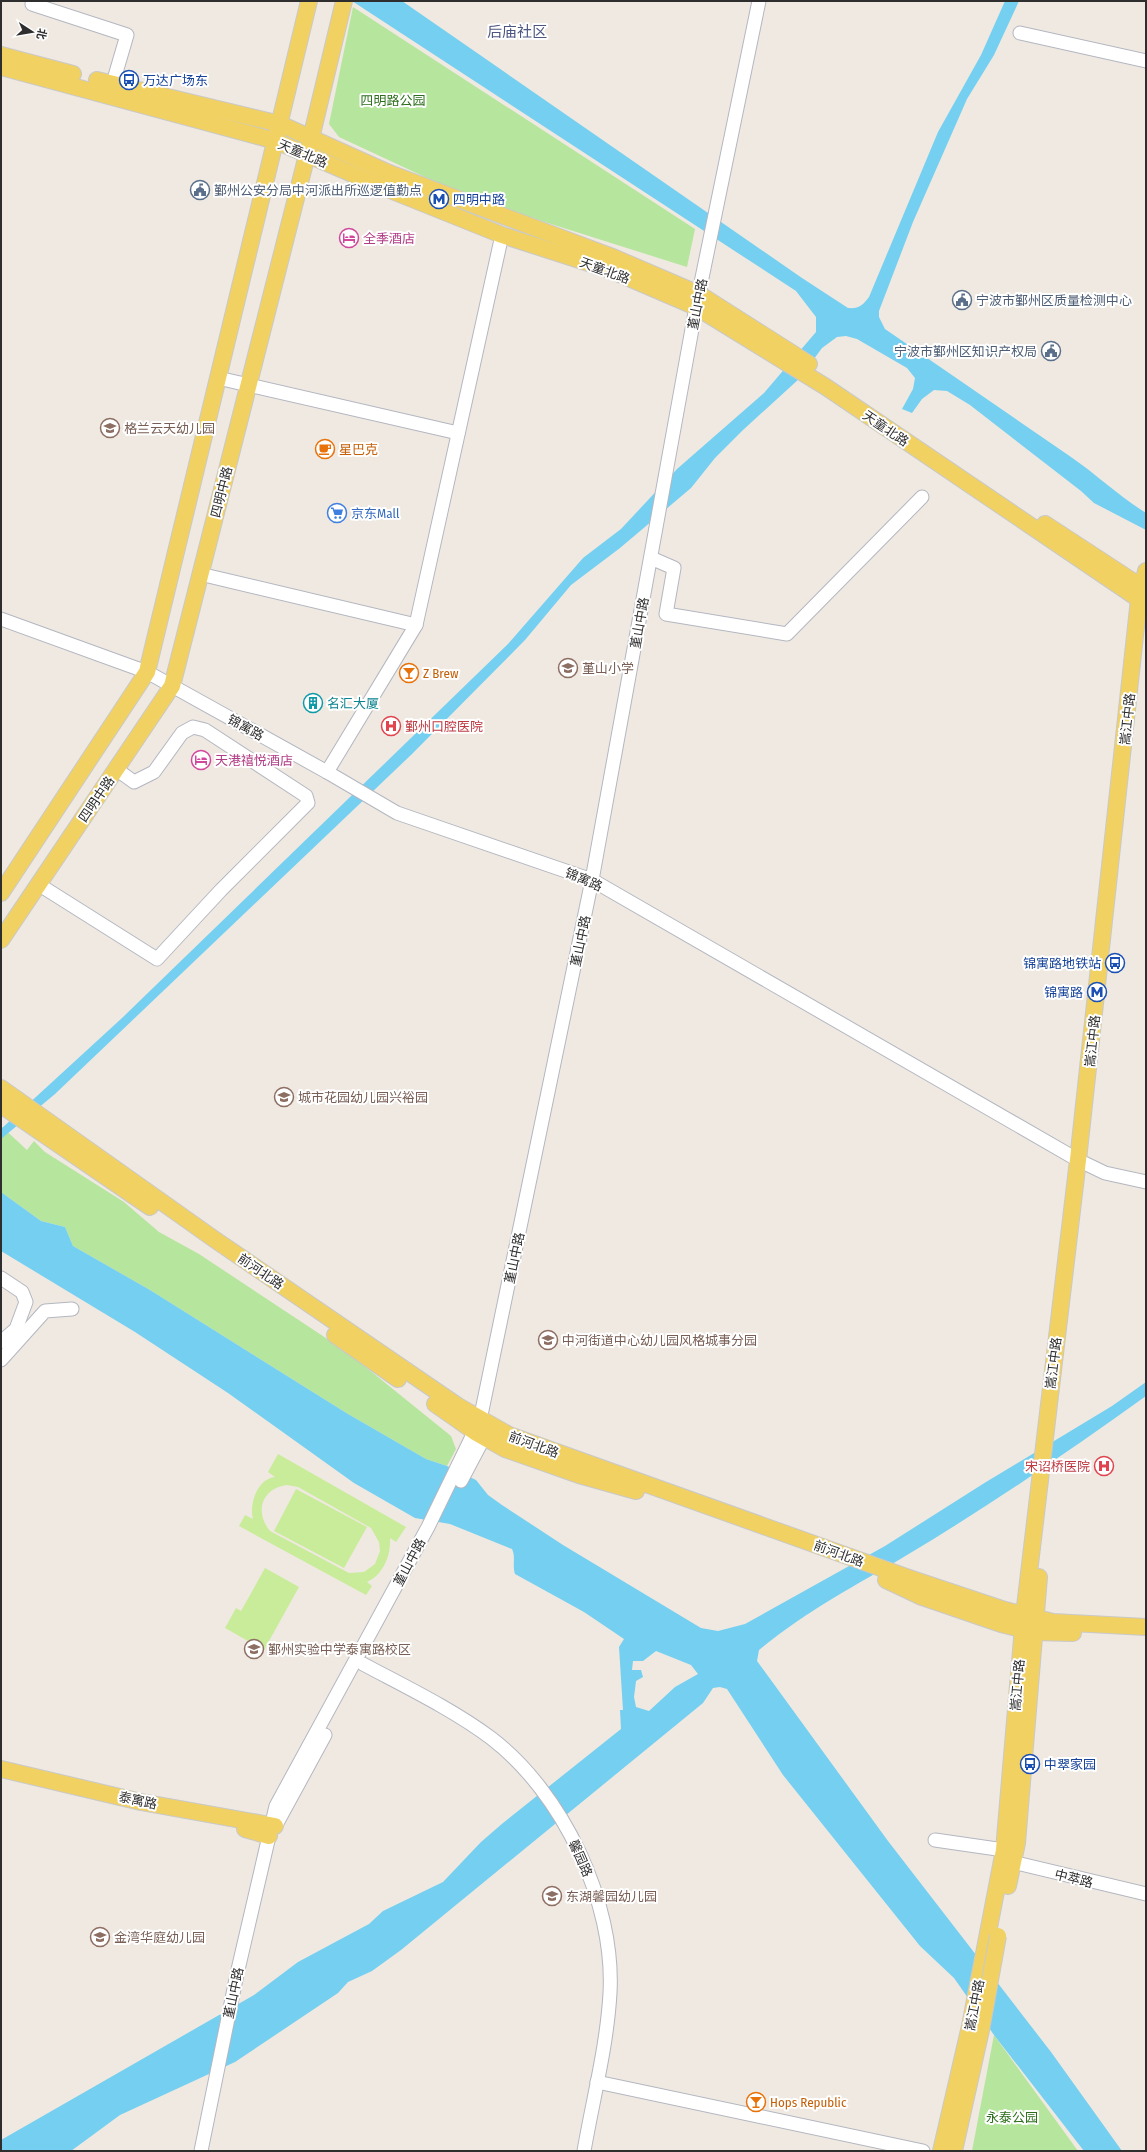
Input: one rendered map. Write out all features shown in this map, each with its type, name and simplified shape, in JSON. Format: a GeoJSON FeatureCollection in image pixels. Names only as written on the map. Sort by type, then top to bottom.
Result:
{"type":"FeatureCollection","features":[{"type":"Feature","properties":{"kind":"main road","name":"四明中路"},"geometry":{"type":"LineString","coordinates":[[1,893],[147,672],[309,3]]}},
{"type":"Feature","properties":{"kind":"main road","name":"四明中路"},"geometry":{"type":"LineString","coordinates":[[1,940],[172,686],[307,155],[343,5]]}},
{"type":"Feature","properties":{"kind":"main road"},"geometry":{"type":"LineString","coordinates":[[1,55],[111,90],[280,124],[389,173],[615,258],[698,300]]}},
{"type":"Feature","properties":{"kind":"main road","name":"天童北路"},"geometry":{"type":"LineString","coordinates":[[1,67],[111,90],[276,141],[502,235],[698,300],[785,355],[826,387],[1143,595]]}},
{"type":"Feature","properties":{"kind":"main road"},"geometry":{"type":"LineString","coordinates":[[785,355],[820,372],[996,492],[1143,595]]}},
{"type":"Feature","properties":{"kind":"main road","name":"嵩江中路"},"geometry":{"type":"LineString","coordinates":[[1082,1161],[1146,571]]}},
{"type":"Feature","properties":{"kind":"main road","name":"嵩江中路"},"geometry":{"type":"LineString","coordinates":[[954,2151],[1006,1857],[1017,1843],[1029,1624],[1044,1473],[1146,630]]}},
{"type":"Feature","properties":{"kind":"main road","name":"前河北路"},"geometry":{"type":"LineString","coordinates":[[3,1098],[52,1133],[214,1239],[483,1428],[509,1435],[903,1581],[1029,1624],[1146,1634]]}},
{"type":"Feature","properties":{"kind":"main road","name":"前河北路"},"geometry":{"type":"LineString","coordinates":[[1029,1624],[1053,1622],[1146,1627]]}},
{"type":"Feature","properties":{"kind":"main road","name":"泰寓路"},"geometry":{"type":"LineString","coordinates":[[1,1770],[141,1802],[272,1829]]}},
{"type":"Feature","properties":{"kind":"main road","name":"泰寓路"},"geometry":{"type":"LineString","coordinates":[[1,1775],[139,1807],[245,1829],[272,1829]]}},
{"type":"Feature","properties":{"kind":"main road","name":"嵩江中路"},"geometry":{"type":"LineString","coordinates":[[941,2151],[976,2028]]}},
{"type":"Feature","properties":{"kind":"street"},"geometry":{"type":"LineString","coordinates":[[33,1],[32,4],[127,35],[111,90]]}},
{"type":"Feature","properties":{"kind":"street","name":"堇山中路"},"geometry":{"type":"LineString","coordinates":[[272,1829],[363,1664],[483,1428],[592,880],[698,300],[759,1]]}},
{"type":"Feature","properties":{"kind":"street"},"geometry":{"type":"LineString","coordinates":[[1020,33],[1146,61]]}},
{"type":"Feature","properties":{"kind":"street"},"geometry":{"type":"LineString","coordinates":[[327,772],[416,625],[502,235]]}},
{"type":"Feature","properties":{"kind":"street"},"geometry":{"type":"LineString","coordinates":[[218,378],[458,433]]}},
{"type":"Feature","properties":{"kind":"street"},"geometry":{"type":"LineString","coordinates":[[651,558],[674,568],[666,614],[787,634],[922,497]]}},
{"type":"Feature","properties":{"kind":"street"},"geometry":{"type":"LineString","coordinates":[[200,574],[416,625]]}},
{"type":"Feature","properties":{"kind":"street","name":"锦寓路"},"geometry":{"type":"LineString","coordinates":[[1,619],[147,672],[327,772],[397,813],[592,880],[1104,1173],[1146,1182]]}},
{"type":"Feature","properties":{"kind":"street"},"geometry":{"type":"LineString","coordinates":[[38,884],[157,959],[221,890],[308,803],[306,796],[205,730],[193,727],[182,733],[154,772],[134,782],[116,769]]}},
{"type":"Feature","properties":{"kind":"street"},"geometry":{"type":"LineString","coordinates":[[1,1278],[22,1292],[26,1302],[16,1329],[1,1342]]}},
{"type":"Feature","properties":{"kind":"street"},"geometry":{"type":"LineString","coordinates":[[1,1360],[45,1311],[72,1309]]}},
{"type":"Feature","properties":{"kind":"street","name":"堇山中路"},"geometry":{"type":"LineString","coordinates":[[201,2151],[237,1974],[272,1829],[276,1806],[432,1528]]}},
{"type":"Feature","properties":{"kind":"street","name":"馨园路"},"geometry":{"type":"LineString","coordinates":[[363,1664],[447,1710],[492,1739],[528,1773],[567,1828],[580,1851],[594,1887],[608,1944],[610,1992],[597,2082],[584,2151]]}},
{"type":"Feature","properties":{"kind":"street","name":"中萃路"},"geometry":{"type":"LineString","coordinates":[[935,1840],[1006,1857],[1094,1884],[1146,1894]]}},
{"type":"Feature","properties":{"kind":"street"},"geometry":{"type":"LineString","coordinates":[[597,2082],[923,2151]]}},
{"type":"Feature","properties":{"kind":"green space","name":"四明路公园"},"geometry":{"type":"Polygon","coordinates":[[[353,7],[695,229],[687,267],[513,212],[427,178],[339,137],[329,124],[353,7]]]}},
{"type":"Feature","properties":{"kind":"green space"},"geometry":{"type":"Polygon","coordinates":[[[1,1126],[27,1150],[34,1141],[45,1152],[124,1202],[159,1232],[199,1254],[347,1352],[451,1436],[456,1449],[447,1466],[426,1459],[348,1414],[150,1290],[73,1246],[65,1227],[41,1221],[1,1192],[1,1126]]]}},
{"type":"Feature","properties":{"kind":"green space"},"geometry":{"type":"Polygon","coordinates":[[[278,1454],[406,1527],[396,1542],[390,1538],[389,1551],[385,1564],[382,1570],[373,1579],[367,1582],[372,1586],[366,1595],[239,1526],[245,1515],[253,1519],[253,1500],[259,1487],[263,1482],[275,1477],[268,1472],[278,1454]],[[287,1485],[278,1487],[266,1496],[263,1502],[262,1516],[270,1531],[349,1573],[364,1572],[375,1564],[380,1551],[379,1542],[371,1528],[298,1487],[287,1485]]]}},
{"type":"Feature","properties":{"kind":"green space"},"geometry":{"type":"Polygon","coordinates":[[[296,1489],[367,1527],[344,1568],[274,1531],[296,1489]]]}},
{"type":"Feature","properties":{"kind":"green space"},"geometry":{"type":"Polygon","coordinates":[[[265,1568],[299,1587],[264,1650],[225,1628],[236,1608],[241,1611],[265,1568]]]}},
{"type":"Feature","properties":{"kind":"green space","name":"永泰公园"},"geometry":{"type":"Polygon","coordinates":[[[994,2035],[1078,2151],[972,2151],[994,2035]]]}},
{"type":"Feature","properties":{"kind":"water"},"geometry":{"type":"Polygon","coordinates":[[[352,1],[402,1],[802,278],[848,308],[855,308],[860,306],[869,297],[938,132],[981,55],[1005,1],[1019,1],[994,55],[967,99],[913,222],[879,311],[879,317],[885,329],[1071,457],[1146,513],[1146,530],[1094,503],[1081,491],[970,405],[947,391],[934,390],[922,399],[912,413],[902,409],[913,389],[915,378],[907,368],[857,339],[846,336],[837,337],[822,348],[800,378],[715,458],[691,488],[620,548],[571,585],[525,640],[412,754],[55,1094],[1,1139],[1,1129],[122,1018],[508,644],[583,558],[621,529],[677,469],[764,393],[816,332],[816,317],[796,291],[352,1]]]}},
{"type":"Feature","properties":{"kind":"water"},"geometry":{"type":"Polygon","coordinates":[[[1,1192],[41,1221],[65,1227],[73,1246],[150,1290],[348,1414],[426,1459],[447,1466],[476,1480],[488,1495],[502,1505],[563,1545],[701,1628],[718,1631],[745,1624],[885,1546],[986,1482],[1112,1406],[1146,1382],[1146,1396],[998,1498],[795,1623],[759,1650],[757,1661],[888,1841],[1051,2052],[1122,2151],[1084,2151],[994,2035],[954,1978],[920,1946],[783,1775],[727,1689],[720,1687],[713,1688],[703,1703],[401,1950],[372,1971],[348,1982],[338,1993],[235,2062],[120,2115],[71,2151],[1,2151],[1,2140],[254,1995],[298,1962],[369,1924],[383,1911],[443,1882],[481,1842],[503,1823],[621,1729],[620,1710],[623,1710],[619,1647],[624,1639],[584,1612],[515,1574],[514,1555],[512,1549],[450,1524],[415,1518],[354,1483],[228,1393],[135,1332],[1,1251],[1,1192]],[[656,1651],[643,1661],[633,1661],[632,1670],[641,1670],[643,1677],[636,1681],[634,1697],[636,1707],[649,1711],[675,1687],[698,1674],[691,1665],[656,1651]]]}},
{"type":"Feature","properties":{"kind":"place","name":"万达广场东"},"geometry":{"type":"Point","coordinates":[129,80]}},
{"type":"Feature","properties":{"kind":"place","name":"鄞州公安分局中河派出所巡逻值勤点"},"geometry":{"type":"Point","coordinates":[200,190]}},
{"type":"Feature","properties":{"kind":"place","name":"四明中路"},"geometry":{"type":"Point","coordinates":[439,199]}},
{"type":"Feature","properties":{"kind":"place","name":"全季酒店"},"geometry":{"type":"Point","coordinates":[349,238]}},
{"type":"Feature","properties":{"kind":"place","name":"宁波市鄞州区质量检测中心"},"geometry":{"type":"Point","coordinates":[962,300]}},
{"type":"Feature","properties":{"kind":"place","name":"宁波市鄞州区知识产权局"},"geometry":{"type":"Point","coordinates":[1051,351]}},
{"type":"Feature","properties":{"kind":"place","name":"格兰云天幼儿园"},"geometry":{"type":"Point","coordinates":[110,428]}},
{"type":"Feature","properties":{"kind":"place","name":"星巴克"},"geometry":{"type":"Point","coordinates":[325,449]}},
{"type":"Feature","properties":{"kind":"place","name":"京东Mall"},"geometry":{"type":"Point","coordinates":[337,513]}},
{"type":"Feature","properties":{"kind":"place","name":"堇山小学"},"geometry":{"type":"Point","coordinates":[568,668]}},
{"type":"Feature","properties":{"kind":"place","name":"Z Brew"},"geometry":{"type":"Point","coordinates":[409,673]}},
{"type":"Feature","properties":{"kind":"place","name":"名汇大厦"},"geometry":{"type":"Point","coordinates":[313,703]}},
{"type":"Feature","properties":{"kind":"place","name":"鄞州口腔医院"},"geometry":{"type":"Point","coordinates":[391,726]}},
{"type":"Feature","properties":{"kind":"place","name":"天港禧悦酒店"},"geometry":{"type":"Point","coordinates":[201,760]}},
{"type":"Feature","properties":{"kind":"place","name":"锦寓路地铁站"},"geometry":{"type":"Point","coordinates":[1115,963]}},
{"type":"Feature","properties":{"kind":"place","name":"锦寓路"},"geometry":{"type":"Point","coordinates":[1097,992]}},
{"type":"Feature","properties":{"kind":"place","name":"城市花园幼儿园兴裕园"},"geometry":{"type":"Point","coordinates":[284,1097]}},
{"type":"Feature","properties":{"kind":"place","name":"中河街道中心幼儿园风格城事分园"},"geometry":{"type":"Point","coordinates":[548,1340]}},
{"type":"Feature","properties":{"kind":"place","name":"宋诏桥医院"},"geometry":{"type":"Point","coordinates":[1104,1466]}},
{"type":"Feature","properties":{"kind":"place","name":"鄞州实验中学泰寓路校区"},"geometry":{"type":"Point","coordinates":[254,1649]}},
{"type":"Feature","properties":{"kind":"place","name":"中翠家园"},"geometry":{"type":"Point","coordinates":[1030,1764]}},
{"type":"Feature","properties":{"kind":"place","name":"东湖馨园幼儿园"},"geometry":{"type":"Point","coordinates":[552,1896]}},
{"type":"Feature","properties":{"kind":"place","name":"金湾华庭幼儿园"},"geometry":{"type":"Point","coordinates":[100,1937]}},
{"type":"Feature","properties":{"kind":"place","name":"Hops Republic"},"geometry":{"type":"Point","coordinates":[756,2102]}},
{"type":"Feature","properties":{"kind":"district","name":"后庙社区"},"geometry":{"type":"Point","coordinates":[517,32]}}]}
